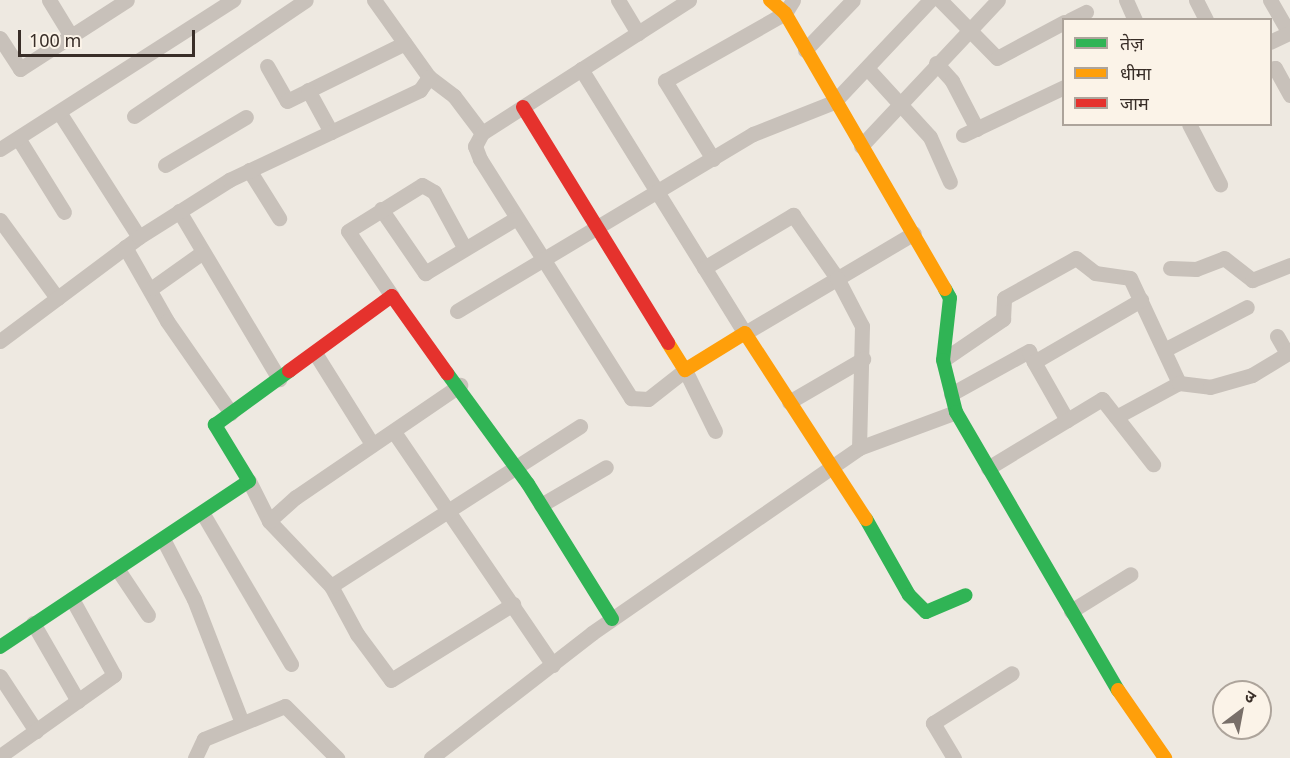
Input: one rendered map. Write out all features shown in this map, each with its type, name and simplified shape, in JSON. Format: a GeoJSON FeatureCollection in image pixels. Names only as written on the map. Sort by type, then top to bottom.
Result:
{"type":"FeatureCollection","features":[{"type":"Feature","properties":{"kind":"street"},"geometry":{"type":"LineString","coordinates":[[49,0],[71,36]]}},
{"type":"Feature","properties":{"kind":"street"},"geometry":{"type":"LineString","coordinates":[[0,38],[20,69],[125,0]]}},
{"type":"Feature","properties":{"kind":"street"},"geometry":{"type":"LineString","coordinates":[[0,149],[233,0]]}},
{"type":"Feature","properties":{"kind":"street"},"geometry":{"type":"LineString","coordinates":[[135,116],[306,0]]}},
{"type":"Feature","properties":{"kind":"street"},"geometry":{"type":"LineString","coordinates":[[374,0],[429,77],[454,96],[482,133]]}},
{"type":"Feature","properties":{"kind":"street"},"geometry":{"type":"LineString","coordinates":[[618,0],[638,33]]}},
{"type":"Feature","properties":{"kind":"street"},"geometry":{"type":"LineString","coordinates":[[689,0],[482,133],[475,146],[515,219],[631,398],[648,399],[685,370],[914,232]]}},
{"type":"Feature","properties":{"kind":"street"},"geometry":{"type":"LineString","coordinates":[[770,0],[789,6]]}},
{"type":"Feature","properties":{"kind":"street"},"geometry":{"type":"LineString","coordinates":[[805,50],[853,0]]}},
{"type":"Feature","properties":{"kind":"street"},"geometry":{"type":"LineString","coordinates":[[457,311],[597,231],[753,134],[834,102],[930,0]]}},
{"type":"Feature","properties":{"kind":"street"},"geometry":{"type":"LineString","coordinates":[[940,0],[998,58],[1062,23]]}},
{"type":"Feature","properties":{"kind":"street"},"geometry":{"type":"LineString","coordinates":[[861,146],[903,104],[936,63],[998,0]]}},
{"type":"Feature","properties":{"kind":"street"},"geometry":{"type":"LineString","coordinates":[[1126,0],[1134,18]]}},
{"type":"Feature","properties":{"kind":"street"},"geometry":{"type":"LineString","coordinates":[[1196,0],[1205,18]]}},
{"type":"Feature","properties":{"kind":"street"},"geometry":{"type":"LineString","coordinates":[[1270,0],[1289,33],[1272,41]]}},
{"type":"Feature","properties":{"kind":"street"},"geometry":{"type":"LineString","coordinates":[[789,6],[805,50],[834,102],[914,232],[950,298],[943,360],[956,411],[1071,611],[1165,758]]}},
{"type":"Feature","properties":{"kind":"street"},"geometry":{"type":"LineString","coordinates":[[713,159],[665,81],[789,6]]}},
{"type":"Feature","properties":{"kind":"street"},"geometry":{"type":"LineString","coordinates":[[1074,18],[1086,12]]}},
{"type":"Feature","properties":{"kind":"street"},"geometry":{"type":"LineString","coordinates":[[267,66],[287,100],[405,43]]}},
{"type":"Feature","properties":{"kind":"street"},"geometry":{"type":"LineString","coordinates":[[936,63],[952,81],[970,132],[1062,88]]}},
{"type":"Feature","properties":{"kind":"street"},"geometry":{"type":"LineString","coordinates":[[867,68],[903,104],[930,136],[950,182]]}},
{"type":"Feature","properties":{"kind":"street"},"geometry":{"type":"LineString","coordinates":[[1272,69],[1275,68],[1290,95]]}},
{"type":"Feature","properties":{"kind":"street"},"geometry":{"type":"LineString","coordinates":[[581,69],[657,195],[831,468],[862,511],[909,595],[926,612],[966,595]]}},
{"type":"Feature","properties":{"kind":"street"},"geometry":{"type":"LineString","coordinates":[[0,341],[125,247],[178,212],[249,170],[420,90],[429,77]]}},
{"type":"Feature","properties":{"kind":"street"},"geometry":{"type":"LineString","coordinates":[[308,90],[331,132]]}},
{"type":"Feature","properties":{"kind":"street"},"geometry":{"type":"LineString","coordinates":[[523,107],[597,231],[685,370],[715,431]]}},
{"type":"Feature","properties":{"kind":"street"},"geometry":{"type":"LineString","coordinates":[[59,112],[139,237]]}},
{"type":"Feature","properties":{"kind":"street"},"geometry":{"type":"LineString","coordinates":[[165,165],[246,117]]}},
{"type":"Feature","properties":{"kind":"street"},"geometry":{"type":"LineString","coordinates":[[1190,126],[1220,184]]}},
{"type":"Feature","properties":{"kind":"street"},"geometry":{"type":"LineString","coordinates":[[18,138],[64,212]]}},
{"type":"Feature","properties":{"kind":"street"},"geometry":{"type":"LineString","coordinates":[[249,170],[279,218]]}},
{"type":"Feature","properties":{"kind":"street"},"geometry":{"type":"LineString","coordinates":[[464,247],[434,192],[422,185],[348,231],[392,296],[460,385],[516,467],[612,619]]}},
{"type":"Feature","properties":{"kind":"street"},"geometry":{"type":"LineString","coordinates":[[381,209],[425,273],[464,247],[515,219]]}},
{"type":"Feature","properties":{"kind":"street"},"geometry":{"type":"LineString","coordinates":[[178,212],[200,254],[279,379]]}},
{"type":"Feature","properties":{"kind":"street"},"geometry":{"type":"LineString","coordinates":[[704,268],[793,215],[837,278],[862,326],[863,359],[859,448]]}},
{"type":"Feature","properties":{"kind":"street"},"geometry":{"type":"LineString","coordinates":[[0,220],[57,298]]}},
{"type":"Feature","properties":{"kind":"street"},"geometry":{"type":"LineString","coordinates":[[125,247],[152,288],[167,321],[231,413]]}},
{"type":"Feature","properties":{"kind":"street"},"geometry":{"type":"LineString","coordinates":[[152,288],[200,254]]}},
{"type":"Feature","properties":{"kind":"street"},"geometry":{"type":"LineString","coordinates":[[943,360],[1003,319],[1004,298],[1076,258],[1095,273],[1130,278],[1166,349],[1179,382]]}},
{"type":"Feature","properties":{"kind":"street"},"geometry":{"type":"LineString","coordinates":[[1170,268],[1196,269],[1224,258],[1252,280],[1290,265]]}},
{"type":"Feature","properties":{"kind":"street"},"geometry":{"type":"LineString","coordinates":[[392,296],[214,425],[249,481],[270,521],[331,586],[357,634],[391,680],[513,604]]}},
{"type":"Feature","properties":{"kind":"street"},"geometry":{"type":"LineString","coordinates":[[1034,362],[1141,300]]}},
{"type":"Feature","properties":{"kind":"street"},"geometry":{"type":"LineString","coordinates":[[1166,349],[1247,307]]}},
{"type":"Feature","properties":{"kind":"street"},"geometry":{"type":"LineString","coordinates":[[1116,417],[1179,382],[1210,387],[1252,375],[1289,353],[1277,336]]}},
{"type":"Feature","properties":{"kind":"street"},"geometry":{"type":"LineString","coordinates":[[951,394],[1029,351],[1067,420]]}},
{"type":"Feature","properties":{"kind":"street"},"geometry":{"type":"LineString","coordinates":[[315,353],[372,444]]}},
{"type":"Feature","properties":{"kind":"street"},"geometry":{"type":"LineString","coordinates":[[789,402],[863,359]]}},
{"type":"Feature","properties":{"kind":"street"},"geometry":{"type":"LineString","coordinates":[[270,521],[372,444],[394,432],[460,385]]}},
{"type":"Feature","properties":{"kind":"street"},"geometry":{"type":"LineString","coordinates":[[988,468],[1102,399],[1153,464]]}},
{"type":"Feature","properties":{"kind":"street"},"geometry":{"type":"LineString","coordinates":[[431,758],[612,619],[859,448],[956,411]]}},
{"type":"Feature","properties":{"kind":"street"},"geometry":{"type":"LineString","coordinates":[[331,586],[447,509],[580,426]]}},
{"type":"Feature","properties":{"kind":"street"},"geometry":{"type":"LineString","coordinates":[[394,432],[553,665]]}},
{"type":"Feature","properties":{"kind":"street"},"geometry":{"type":"LineString","coordinates":[[541,505],[606,467]]}},
{"type":"Feature","properties":{"kind":"street"},"geometry":{"type":"LineString","coordinates":[[0,647],[33,623],[164,541],[249,481]]}},
{"type":"Feature","properties":{"kind":"street"},"geometry":{"type":"LineString","coordinates":[[203,514],[291,664]]}},
{"type":"Feature","properties":{"kind":"street"},"geometry":{"type":"LineString","coordinates":[[164,541],[194,599],[242,723]]}},
{"type":"Feature","properties":{"kind":"street"},"geometry":{"type":"LineString","coordinates":[[118,570],[148,615]]}},
{"type":"Feature","properties":{"kind":"street"},"geometry":{"type":"LineString","coordinates":[[1071,611],[1131,574]]}},
{"type":"Feature","properties":{"kind":"street"},"geometry":{"type":"LineString","coordinates":[[0,756],[114,675],[72,599]]}},
{"type":"Feature","properties":{"kind":"street"},"geometry":{"type":"LineString","coordinates":[[33,623],[78,701]]}},
{"type":"Feature","properties":{"kind":"street"},"geometry":{"type":"LineString","coordinates":[[954,758],[933,723],[1012,674]]}},
{"type":"Feature","properties":{"kind":"street"},"geometry":{"type":"LineString","coordinates":[[0,675],[36,731]]}},
{"type":"Feature","properties":{"kind":"street"},"geometry":{"type":"LineString","coordinates":[[195,758],[204,739],[285,705],[337,758]]}},
{"type":"Feature","properties":{"kind":"traffic: fast"},"geometry":{"type":"LineString","coordinates":[[945,289],[950,298],[943,360],[956,412],[1118,690]]}},
{"type":"Feature","properties":{"kind":"traffic: fast"},"geometry":{"type":"LineString","coordinates":[[0,647],[249,481],[215,425],[289,371]]}},
{"type":"Feature","properties":{"kind":"traffic: fast"},"geometry":{"type":"LineString","coordinates":[[447,373],[528,484],[612,619]]}},
{"type":"Feature","properties":{"kind":"traffic: fast"},"geometry":{"type":"LineString","coordinates":[[866,519],[909,595],[926,612],[966,595]]}},
{"type":"Feature","properties":{"kind":"traffic: slow"},"geometry":{"type":"LineString","coordinates":[[770,0],[785,13],[945,289]]}},
{"type":"Feature","properties":{"kind":"traffic: slow"},"geometry":{"type":"LineString","coordinates":[[668,343],[685,370],[745,333],[866,519]]}},
{"type":"Feature","properties":{"kind":"traffic: slow"},"geometry":{"type":"LineString","coordinates":[[1118,690],[1165,758]]}},
{"type":"Feature","properties":{"kind":"traffic: jam"},"geometry":{"type":"LineString","coordinates":[[523,107],[668,343]]}},
{"type":"Feature","properties":{"kind":"traffic: jam"},"geometry":{"type":"LineString","coordinates":[[289,371],[392,296],[447,373]]}}]}
